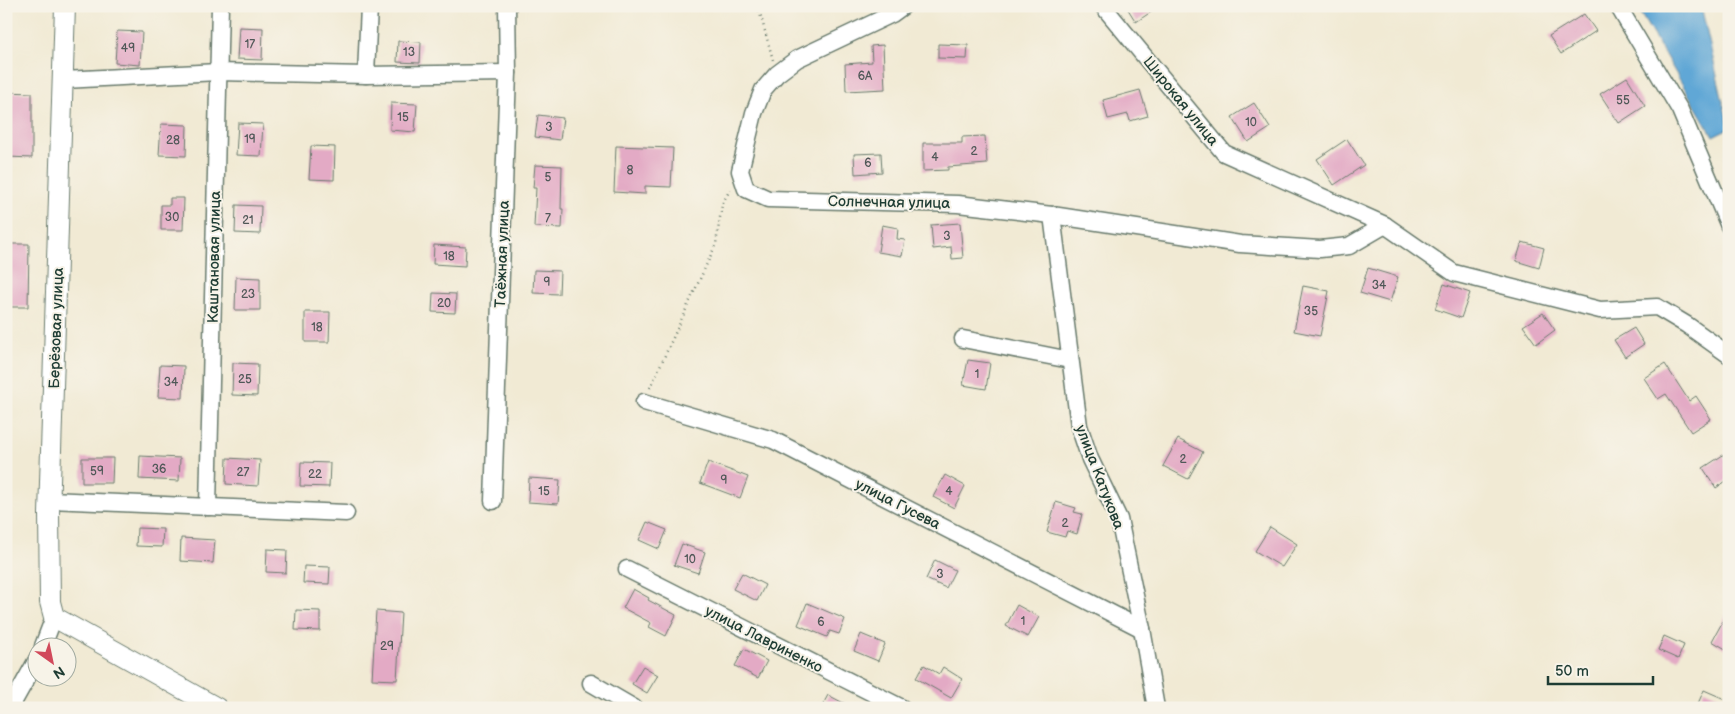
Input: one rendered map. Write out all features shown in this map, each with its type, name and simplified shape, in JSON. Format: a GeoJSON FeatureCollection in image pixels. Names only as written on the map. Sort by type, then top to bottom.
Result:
{"type":"FeatureCollection","features":[{"type":"Feature","properties":{"kind":"main road","name":"Берёзовая улица"},"geometry":{"type":"LineString","coordinates":[[54,617],[50,602],[50,500],[65,6]]}},
{"type":"Feature","properties":{"kind":"main road"},"geometry":{"type":"LineString","coordinates":[[54,617],[217,708]]}},
{"type":"Feature","properties":{"kind":"street","name":"Каштановая улица"},"geometry":{"type":"LineString","coordinates":[[208,507],[220,6]]}},
{"type":"Feature","properties":{"kind":"street"},"geometry":{"type":"LineString","coordinates":[[366,75],[369,6]]}},
{"type":"Feature","properties":{"kind":"street","name":"Таёжная улица"},"geometry":{"type":"LineString","coordinates":[[493,502],[508,73],[507,6]]}},
{"type":"Feature","properties":{"kind":"street"},"geometry":{"type":"LineString","coordinates":[[740,172],[754,114],[763,90],[777,74],[797,59],[892,14],[903,6]]}},
{"type":"Feature","properties":{"kind":"street","name":"Широкая улица"},"geometry":{"type":"LineString","coordinates":[[1103,6],[1224,153],[1385,225],[1454,273],[1600,310],[1657,307],[1687,325],[1729,355]]}},
{"type":"Feature","properties":{"kind":"street"},"geometry":{"type":"LineString","coordinates":[[1618,6],[1680,110],[1729,226]]}},
{"type":"Feature","properties":{"kind":"street"},"geometry":{"type":"LineString","coordinates":[[64,80],[218,72],[366,75],[508,73]]}},
{"type":"Feature","properties":{"kind":"street","name":"Солнечная улица"},"geometry":{"type":"LineString","coordinates":[[740,172],[746,189],[768,199],[958,204],[1052,215],[1240,244],[1320,249],[1349,246],[1385,225]]}},
{"type":"Feature","properties":{"kind":"street","name":"улица Катукова"},"geometry":{"type":"LineString","coordinates":[[1052,215],[1079,426],[1090,459],[1119,519],[1156,708]]}},
{"type":"Feature","properties":{"kind":"street"},"geometry":{"type":"LineString","coordinates":[[963,339],[1070,360]]}},
{"type":"Feature","properties":{"kind":"street","name":"улица Гусева"},"geometry":{"type":"LineString","coordinates":[[644,402],[774,440],[1142,629]]}},
{"type":"Feature","properties":{"kind":"street"},"geometry":{"type":"LineString","coordinates":[[50,500],[346,513]]}},
{"type":"Feature","properties":{"kind":"street","name":"улица Лавриненко"},"geometry":{"type":"LineString","coordinates":[[627,570],[902,708]]}},
{"type":"Feature","properties":{"kind":"street"},"geometry":{"type":"LineString","coordinates":[[47,636],[54,617]]}},
{"type":"Feature","properties":{"kind":"street"},"geometry":{"type":"LineString","coordinates":[[10,708],[28,676]]}},
{"type":"Feature","properties":{"kind":"street"},"geometry":{"type":"LineString","coordinates":[[591,683],[634,708]]}},
{"type":"Feature","properties":{"kind":"path"},"geometry":{"type":"LineString","coordinates":[[758,6],[777,74]]}},
{"type":"Feature","properties":{"kind":"path"},"geometry":{"type":"LineString","coordinates":[[644,402],[716,244],[722,204],[740,172]]}},
{"type":"Feature","properties":{"kind":"water"},"geometry":{"type":"Polygon","coordinates":[[[1636,6],[1701,6],[1729,128],[1713,136],[1636,6]]]}},
{"type":"Feature","properties":{"kind":"building"},"geometry":{"type":"Polygon","coordinates":[[[1126,6],[1160,6],[1136,22],[1126,6]]]}},
{"type":"Feature","properties":{"kind":"building"},"geometry":{"type":"Polygon","coordinates":[[[1584,14],[1596,31],[1561,54],[1549,36],[1584,14]]]}},
{"type":"Feature","properties":{"kind":"building"},"geometry":{"type":"Polygon","coordinates":[[[239,27],[263,28],[262,60],[237,59],[239,27]]]}},
{"type":"Feature","properties":{"kind":"building"},"geometry":{"type":"Polygon","coordinates":[[[117,31],[142,32],[140,65],[115,63],[117,31]]]}},
{"type":"Feature","properties":{"kind":"building"},"geometry":{"type":"Polygon","coordinates":[[[398,41],[421,42],[420,63],[397,62],[398,41]]]}},
{"type":"Feature","properties":{"kind":"building"},"geometry":{"type":"Polygon","coordinates":[[[938,44],[968,45],[967,59],[938,58],[938,44]]]}},
{"type":"Feature","properties":{"kind":"building"},"geometry":{"type":"Polygon","coordinates":[[[883,45],[885,89],[846,91],[845,64],[872,62],[871,46],[883,45]]]}},
{"type":"Feature","properties":{"kind":"building"},"geometry":{"type":"Polygon","coordinates":[[[1627,77],[1645,106],[1619,123],[1600,94],[1627,77]]]}},
{"type":"Feature","properties":{"kind":"building"},"geometry":{"type":"Polygon","coordinates":[[[1140,90],[1148,116],[1130,121],[1128,114],[1108,119],[1103,100],[1140,90]]]}},
{"type":"Feature","properties":{"kind":"building"},"geometry":{"type":"Polygon","coordinates":[[[6,92],[32,93],[32,158],[8,157],[9,121],[6,121],[6,92]]]}},
{"type":"Feature","properties":{"kind":"building"},"geometry":{"type":"Polygon","coordinates":[[[391,103],[417,104],[415,132],[390,130],[391,103]]]}},
{"type":"Feature","properties":{"kind":"building"},"geometry":{"type":"Polygon","coordinates":[[[1254,103],[1270,128],[1248,142],[1232,117],[1254,103]]]}},
{"type":"Feature","properties":{"kind":"building"},"geometry":{"type":"Polygon","coordinates":[[[538,115],[563,118],[560,140],[535,137],[538,115]]]}},
{"type":"Feature","properties":{"kind":"building"},"geometry":{"type":"Polygon","coordinates":[[[238,123],[263,124],[261,156],[236,155],[238,123]]]}},
{"type":"Feature","properties":{"kind":"building"},"geometry":{"type":"Polygon","coordinates":[[[161,124],[187,125],[186,156],[159,155],[161,124]]]}},
{"type":"Feature","properties":{"kind":"building"},"geometry":{"type":"Polygon","coordinates":[[[985,136],[987,164],[948,167],[948,170],[923,171],[923,143],[962,143],[962,137],[985,136]]]}},
{"type":"Feature","properties":{"kind":"building"},"geometry":{"type":"Polygon","coordinates":[[[1347,139],[1364,165],[1334,185],[1317,159],[1347,139]]]}},
{"type":"Feature","properties":{"kind":"building"},"geometry":{"type":"Polygon","coordinates":[[[311,146],[335,147],[334,180],[309,179],[311,146]]]}},
{"type":"Feature","properties":{"kind":"building"},"geometry":{"type":"Polygon","coordinates":[[[616,146],[673,148],[671,187],[645,186],[645,194],[614,192],[616,146]]]}},
{"type":"Feature","properties":{"kind":"building"},"geometry":{"type":"Polygon","coordinates":[[[881,153],[882,172],[855,174],[854,154],[881,153]]]}},
{"type":"Feature","properties":{"kind":"building"},"geometry":{"type":"Polygon","coordinates":[[[535,165],[562,166],[562,228],[534,227],[536,188],[533,188],[535,165]]]}},
{"type":"Feature","properties":{"kind":"building"},"geometry":{"type":"Polygon","coordinates":[[[170,198],[184,198],[183,230],[161,230],[161,205],[170,205],[170,198]]]}},
{"type":"Feature","properties":{"kind":"building"},"geometry":{"type":"Polygon","coordinates":[[[236,205],[261,206],[260,234],[235,233],[236,205]]]}},
{"type":"Feature","properties":{"kind":"building"},"geometry":{"type":"Polygon","coordinates":[[[960,223],[963,258],[952,259],[951,247],[933,249],[931,225],[960,223]]]}},
{"type":"Feature","properties":{"kind":"building"},"geometry":{"type":"Polygon","coordinates":[[[882,225],[898,228],[897,239],[905,240],[902,256],[878,252],[882,225]]]}},
{"type":"Feature","properties":{"kind":"building"},"geometry":{"type":"Polygon","coordinates":[[[1522,242],[1544,248],[1539,268],[1516,261],[1522,242]]]}},
{"type":"Feature","properties":{"kind":"building"},"geometry":{"type":"Polygon","coordinates":[[[6,244],[29,244],[28,307],[6,307],[6,244]]]}},
{"type":"Feature","properties":{"kind":"building"},"geometry":{"type":"Polygon","coordinates":[[[434,245],[466,247],[465,266],[433,264],[434,245]]]}},
{"type":"Feature","properties":{"kind":"building"},"geometry":{"type":"Polygon","coordinates":[[[1368,268],[1398,277],[1390,302],[1360,293],[1368,268]]]}},
{"type":"Feature","properties":{"kind":"building"},"geometry":{"type":"Polygon","coordinates":[[[534,270],[560,271],[559,294],[533,293],[534,270]]]}},
{"type":"Feature","properties":{"kind":"building"},"geometry":{"type":"Polygon","coordinates":[[[236,277],[260,278],[260,310],[235,310],[236,277]]]}},
{"type":"Feature","properties":{"kind":"building"},"geometry":{"type":"Polygon","coordinates":[[[1444,284],[1470,293],[1461,318],[1435,309],[1444,284]]]}},
{"type":"Feature","properties":{"kind":"building"},"geometry":{"type":"Polygon","coordinates":[[[1303,286],[1329,291],[1320,336],[1294,331],[1303,286]]]}},
{"type":"Feature","properties":{"kind":"building"},"geometry":{"type":"Polygon","coordinates":[[[433,293],[456,294],[455,313],[432,312],[433,293]]]}},
{"type":"Feature","properties":{"kind":"building"},"geometry":{"type":"Polygon","coordinates":[[[305,312],[330,312],[329,342],[305,342],[305,312]]]}},
{"type":"Feature","properties":{"kind":"building"},"geometry":{"type":"Polygon","coordinates":[[[1543,313],[1555,330],[1536,344],[1523,326],[1543,313]]]}},
{"type":"Feature","properties":{"kind":"building"},"geometry":{"type":"Polygon","coordinates":[[[1634,328],[1644,344],[1625,357],[1614,340],[1634,328]]]}},
{"type":"Feature","properties":{"kind":"building"},"geometry":{"type":"Polygon","coordinates":[[[968,360],[990,363],[986,389],[963,385],[968,360]]]}},
{"type":"Feature","properties":{"kind":"building"},"geometry":{"type":"Polygon","coordinates":[[[233,363],[258,364],[257,396],[232,395],[233,363]]]}},
{"type":"Feature","properties":{"kind":"building"},"geometry":{"type":"Polygon","coordinates":[[[1665,364],[1689,401],[1696,396],[1711,419],[1691,432],[1666,394],[1658,399],[1644,378],[1665,364]]]}},
{"type":"Feature","properties":{"kind":"building"},"geometry":{"type":"Polygon","coordinates":[[[160,365],[184,366],[183,398],[158,397],[160,365]]]}},
{"type":"Feature","properties":{"kind":"building"},"geometry":{"type":"Polygon","coordinates":[[[1178,439],[1203,452],[1188,479],[1163,466],[1178,439]]]}},
{"type":"Feature","properties":{"kind":"building"},"geometry":{"type":"Polygon","coordinates":[[[1723,455],[1729,464],[1729,479],[1716,488],[1703,468],[1723,455]]]}},
{"type":"Feature","properties":{"kind":"building"},"geometry":{"type":"Polygon","coordinates":[[[140,456],[180,458],[179,481],[139,479],[140,456]]]}},
{"type":"Feature","properties":{"kind":"building"},"geometry":{"type":"Polygon","coordinates":[[[82,458],[113,458],[112,483],[82,483],[82,458]]]}},
{"type":"Feature","properties":{"kind":"building"},"geometry":{"type":"Polygon","coordinates":[[[227,458],[260,460],[258,486],[226,484],[227,458]]]}},
{"type":"Feature","properties":{"kind":"building"},"geometry":{"type":"Polygon","coordinates":[[[301,462],[330,463],[329,487],[300,486],[301,462]]]}},
{"type":"Feature","properties":{"kind":"building"},"geometry":{"type":"Polygon","coordinates":[[[708,462],[748,477],[740,498],[700,483],[708,462]]]}},
{"type":"Feature","properties":{"kind":"building"},"geometry":{"type":"Polygon","coordinates":[[[945,475],[965,486],[954,508],[933,497],[945,475]]]}},
{"type":"Feature","properties":{"kind":"building"},"geometry":{"type":"Polygon","coordinates":[[[529,478],[560,480],[558,504],[528,502],[529,478]]]}},
{"type":"Feature","properties":{"kind":"building"},"geometry":{"type":"Polygon","coordinates":[[[1056,502],[1076,508],[1074,512],[1082,514],[1077,534],[1067,531],[1065,537],[1047,532],[1056,502]]]}},
{"type":"Feature","properties":{"kind":"building"},"geometry":{"type":"Polygon","coordinates":[[[647,522],[667,530],[659,549],[639,540],[647,522]]]}},
{"type":"Feature","properties":{"kind":"building"},"geometry":{"type":"Polygon","coordinates":[[[1270,527],[1297,544],[1282,567],[1255,551],[1270,527]]]}},
{"type":"Feature","properties":{"kind":"building"},"geometry":{"type":"Polygon","coordinates":[[[137,528],[163,529],[162,547],[136,546],[137,528]]]}},
{"type":"Feature","properties":{"kind":"building"},"geometry":{"type":"Polygon","coordinates":[[[181,538],[215,540],[213,563],[180,561],[181,538]]]}},
{"type":"Feature","properties":{"kind":"building"},"geometry":{"type":"Polygon","coordinates":[[[682,544],[705,552],[698,573],[674,565],[682,544]]]}},
{"type":"Feature","properties":{"kind":"building"},"geometry":{"type":"Polygon","coordinates":[[[267,549],[287,550],[286,573],[266,572],[267,549]]]}},
{"type":"Feature","properties":{"kind":"building"},"geometry":{"type":"Polygon","coordinates":[[[935,560],[955,570],[946,588],[926,579],[935,560]]]}},
{"type":"Feature","properties":{"kind":"building"},"geometry":{"type":"Polygon","coordinates":[[[304,566],[330,567],[329,584],[303,583],[304,566]]]}},
{"type":"Feature","properties":{"kind":"building"},"geometry":{"type":"Polygon","coordinates":[[[742,573],[765,585],[757,601],[733,589],[742,573]]]}},
{"type":"Feature","properties":{"kind":"building"},"geometry":{"type":"Polygon","coordinates":[[[633,589],[649,598],[648,600],[676,615],[666,636],[649,627],[651,623],[623,608],[633,589]]]}},
{"type":"Feature","properties":{"kind":"building"},"geometry":{"type":"Polygon","coordinates":[[[807,603],[845,619],[839,634],[830,631],[827,637],[798,625],[807,603]]]}},
{"type":"Feature","properties":{"kind":"building"},"geometry":{"type":"Polygon","coordinates":[[[1017,605],[1039,617],[1028,637],[1006,626],[1017,605]]]}},
{"type":"Feature","properties":{"kind":"building"},"geometry":{"type":"Polygon","coordinates":[[[296,610],[320,611],[320,631],[295,630],[296,610]]]}},
{"type":"Feature","properties":{"kind":"building"},"geometry":{"type":"Polygon","coordinates":[[[1729,610],[1729,651],[1712,641],[1729,610]]]}},
{"type":"Feature","properties":{"kind":"building"},"geometry":{"type":"Polygon","coordinates":[[[376,611],[401,613],[397,680],[372,679],[376,611]]]}},
{"type":"Feature","properties":{"kind":"building"},"geometry":{"type":"Polygon","coordinates":[[[861,634],[885,644],[878,661],[854,651],[861,634]]]}},
{"type":"Feature","properties":{"kind":"building"},"geometry":{"type":"Polygon","coordinates":[[[1664,636],[1684,645],[1678,659],[1658,650],[1664,636]]]}},
{"type":"Feature","properties":{"kind":"building"},"geometry":{"type":"Polygon","coordinates":[[[744,649],[767,661],[758,678],[735,666],[744,649]]]}},
{"type":"Feature","properties":{"kind":"building"},"geometry":{"type":"Polygon","coordinates":[[[924,665],[939,674],[943,667],[962,679],[951,698],[916,678],[924,665]]]}},
{"type":"Feature","properties":{"kind":"building"},"geometry":{"type":"Polygon","coordinates":[[[643,666],[658,675],[647,693],[632,684],[643,666]]]}},
{"type":"Feature","properties":{"kind":"building"},"geometry":{"type":"Polygon","coordinates":[[[1704,690],[1727,700],[1723,708],[1696,708],[1704,690]]]}},
{"type":"Feature","properties":{"kind":"building"},"geometry":{"type":"Polygon","coordinates":[[[828,695],[853,708],[821,708],[828,695]]]}}]}
